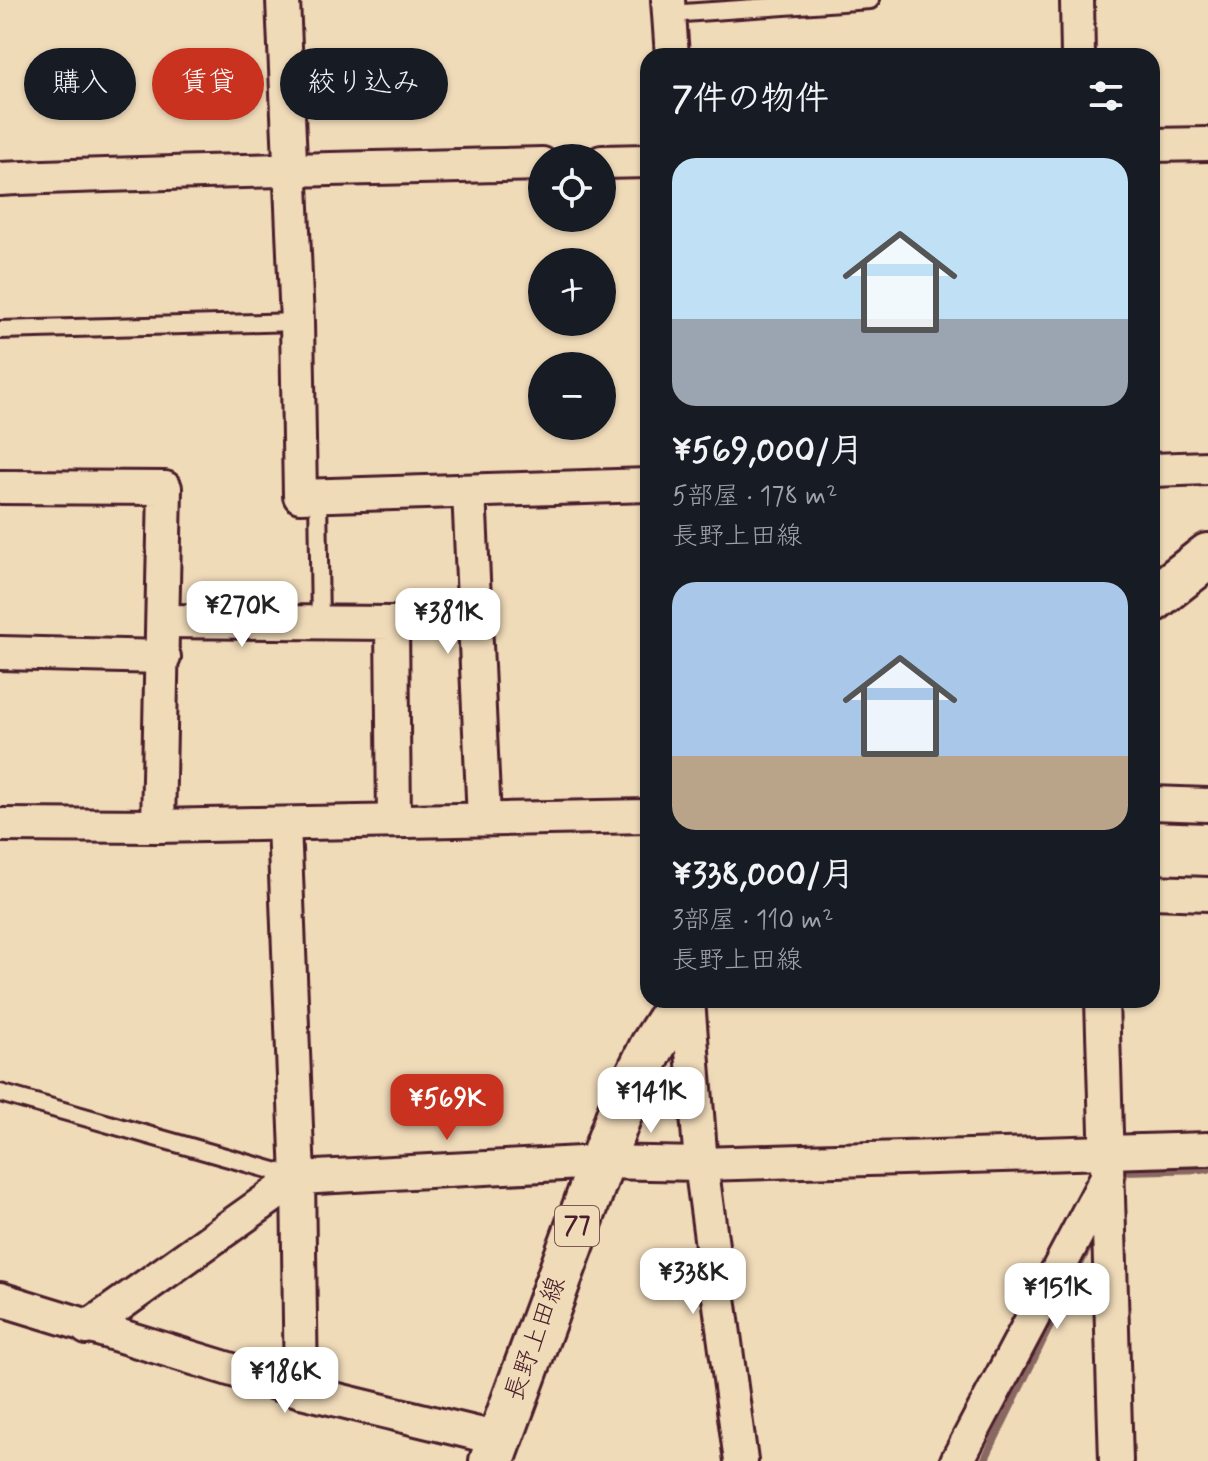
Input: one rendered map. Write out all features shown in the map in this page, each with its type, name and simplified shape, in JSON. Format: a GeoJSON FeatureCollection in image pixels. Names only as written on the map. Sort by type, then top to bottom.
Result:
{"type":"FeatureCollection","features":[{"type":"Feature","properties":{"kind":"main road"},"geometry":{"type":"LineString","coordinates":[[1160,594],[1208,556]]}},
{"type":"Feature","properties":{"kind":"main road","name":"長野上田線"},"geometry":{"type":"LineString","coordinates":[[495,1450],[620,1112],[652,1047],[677,1008]]}},
{"type":"Feature","properties":{"kind":"street"},"geometry":{"type":"LineString","coordinates":[[283,0],[297,322],[300,496],[640,485]]}},
{"type":"Feature","properties":{"kind":"street"},"geometry":{"type":"LineString","coordinates":[[1077,0],[1078,48]]}},
{"type":"Feature","properties":{"kind":"street"},"geometry":{"type":"LineString","coordinates":[[668,7],[671,48]]}},
{"type":"Feature","properties":{"kind":"street"},"geometry":{"type":"LineString","coordinates":[[1160,145],[1208,144]]}},
{"type":"Feature","properties":{"kind":"street"},"geometry":{"type":"LineString","coordinates":[[616,162],[640,161]]}},
{"type":"Feature","properties":{"kind":"street"},"geometry":{"type":"LineString","coordinates":[[0,179],[211,170],[528,164]]}},
{"type":"Feature","properties":{"kind":"street"},"geometry":{"type":"LineString","coordinates":[[1160,470],[1208,468]]}},
{"type":"Feature","properties":{"kind":"street"},"geometry":{"type":"LineString","coordinates":[[0,487],[165,488],[164,657],[158,826]]}},
{"type":"Feature","properties":{"kind":"street"},"geometry":{"type":"LineString","coordinates":[[469,491],[484,819]]}},
{"type":"Feature","properties":{"kind":"street"},"geometry":{"type":"LineString","coordinates":[[164,621],[392,623],[394,820]]}},
{"type":"Feature","properties":{"kind":"street"},"geometry":{"type":"LineString","coordinates":[[0,653],[164,657]]}},
{"type":"Feature","properties":{"kind":"street"},"geometry":{"type":"LineString","coordinates":[[1160,803],[1208,805]]}},
{"type":"Feature","properties":{"kind":"street"},"geometry":{"type":"LineString","coordinates":[[0,825],[158,826],[640,816]]}},
{"type":"Feature","properties":{"kind":"street"},"geometry":{"type":"LineString","coordinates":[[284,824],[298,1178],[301,1391]]}},
{"type":"Feature","properties":{"kind":"street"},"geometry":{"type":"LineString","coordinates":[[1160,892],[1208,894]]}},
{"type":"Feature","properties":{"kind":"street"},"geometry":{"type":"LineString","coordinates":[[689,1008],[701,1164],[741,1461]]}},
{"type":"Feature","properties":{"kind":"street"},"geometry":{"type":"LineString","coordinates":[[1102,1008],[1116,1461]]}},
{"type":"Feature","properties":{"kind":"street"},"geometry":{"type":"LineString","coordinates":[[87,1328],[298,1178],[600,1162],[1108,1183],[1208,1149]]}},
{"type":"Feature","properties":{"kind":"street"},"geometry":{"type":"LineString","coordinates":[[957,1461],[1108,1183]]}},
{"type":"Feature","properties":{"kind":"street"},"geometry":{"type":"LineString","coordinates":[[0,1299],[495,1450]]}},
{"type":"Feature","properties":{"kind":"lane"},"geometry":{"type":"LineString","coordinates":[[668,7],[870,0]]}},
{"type":"Feature","properties":{"kind":"lane"},"geometry":{"type":"LineString","coordinates":[[0,330],[297,322]]}},
{"type":"Feature","properties":{"kind":"lane"},"geometry":{"type":"LineString","coordinates":[[318,496],[320,622]]}},
{"type":"Feature","properties":{"kind":"lane"},"geometry":{"type":"LineString","coordinates":[[0,1093],[298,1178]]}},
{"type":"Feature","properties":{"kind":"waterway"},"geometry":{"type":"LineString","coordinates":[[1119,1187],[1126,1171],[1208,1169]]}},
{"type":"Feature","properties":{"kind":"waterway"},"geometry":{"type":"LineString","coordinates":[[984,1461],[1098,1227]]}}]}
